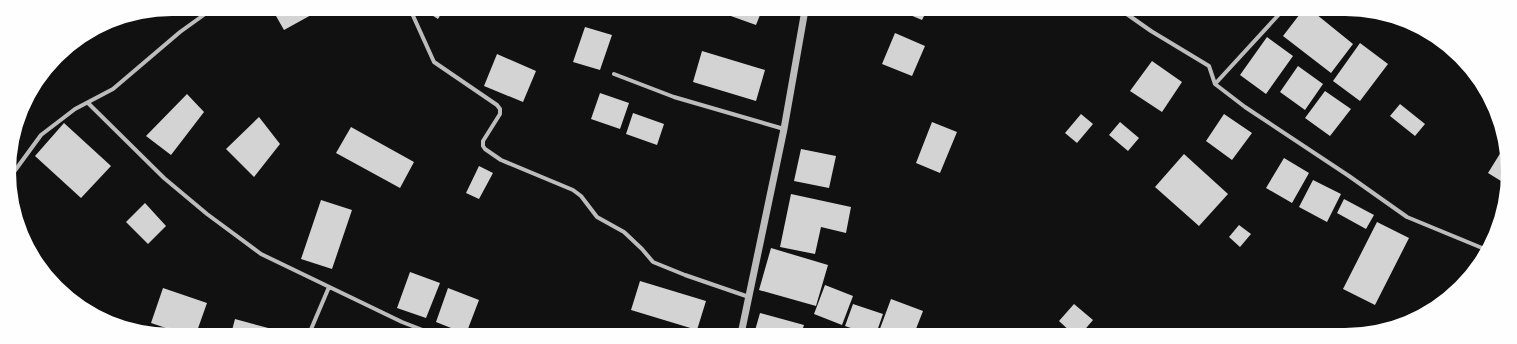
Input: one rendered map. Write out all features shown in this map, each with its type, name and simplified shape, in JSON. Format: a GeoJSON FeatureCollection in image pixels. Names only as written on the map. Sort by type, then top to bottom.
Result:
{"type":"FeatureCollection","features":[{"type":"Feature","properties":{"kind":"street"},"geometry":{"type":"LineString","coordinates":[[16,169],[41,135],[76,108],[113,89],[180,32],[202,16]]}},
{"type":"Feature","properties":{"kind":"street"},"geometry":{"type":"LineString","coordinates":[[413,16],[434,62],[497,105],[500,109],[500,114],[484,141],[483,146],[485,149],[502,160],[573,190],[580,196],[597,217],[624,232],[653,262],[685,275],[749,297]]}},
{"type":"Feature","properties":{"kind":"street"},"geometry":{"type":"LineString","coordinates":[[742,328],[784,129],[804,16]]}},
{"type":"Feature","properties":{"kind":"street"},"geometry":{"type":"LineString","coordinates":[[1130,16],[1151,31],[1209,66],[1215,84],[1245,107],[1349,176],[1407,217],[1481,248]]}},
{"type":"Feature","properties":{"kind":"street"},"geometry":{"type":"LineString","coordinates":[[1215,84],[1277,16]]}},
{"type":"Feature","properties":{"kind":"street"},"geometry":{"type":"LineString","coordinates":[[614,74],[674,97],[784,129]]}},
{"type":"Feature","properties":{"kind":"street"},"geometry":{"type":"LineString","coordinates":[[88,103],[164,178],[207,214],[261,254],[402,322],[418,328]]}},
{"type":"Feature","properties":{"kind":"street"},"geometry":{"type":"LineString","coordinates":[[311,328],[329,287]]}},
{"type":"Feature","properties":{"kind":"building"},"geometry":{"type":"Polygon","coordinates":[[[276,16],[309,16],[284,30],[276,16]]]}},
{"type":"Feature","properties":{"kind":"building"},"geometry":{"type":"Polygon","coordinates":[[[731,16],[760,16],[756,25],[731,16]]]}},
{"type":"Feature","properties":{"kind":"building"},"geometry":{"type":"Polygon","coordinates":[[[912,16],[924,16],[922,20],[912,16]]]}},
{"type":"Feature","properties":{"kind":"building"},"geometry":{"type":"Polygon","coordinates":[[[1298,16],[1318,16],[1353,44],[1331,73],[1283,36],[1298,16]]]}},
{"type":"Feature","properties":{"kind":"building"},"geometry":{"type":"Polygon","coordinates":[[[585,27],[612,35],[600,70],[573,62],[585,27]]]}},
{"type":"Feature","properties":{"kind":"building"},"geometry":{"type":"Polygon","coordinates":[[[895,33],[925,46],[912,76],[882,64],[895,33]]]}},
{"type":"Feature","properties":{"kind":"building"},"geometry":{"type":"Polygon","coordinates":[[[1267,37],[1293,56],[1266,94],[1240,75],[1267,37]]]}},
{"type":"Feature","properties":{"kind":"building"},"geometry":{"type":"Polygon","coordinates":[[[1360,43],[1388,64],[1360,101],[1333,81],[1360,43]]]}},
{"type":"Feature","properties":{"kind":"building"},"geometry":{"type":"Polygon","coordinates":[[[702,51],[765,70],[756,101],[693,82],[702,51]]]}},
{"type":"Feature","properties":{"kind":"building"},"geometry":{"type":"Polygon","coordinates":[[[497,54],[536,71],[523,102],[484,86],[497,54]]]}},
{"type":"Feature","properties":{"kind":"building"},"geometry":{"type":"Polygon","coordinates":[[[1152,61],[1182,82],[1162,112],[1130,91],[1152,61]]]}},
{"type":"Feature","properties":{"kind":"building"},"geometry":{"type":"Polygon","coordinates":[[[1298,66],[1323,84],[1305,110],[1280,92],[1298,66]]]}},
{"type":"Feature","properties":{"kind":"building"},"geometry":{"type":"Polygon","coordinates":[[[1325,91],[1351,109],[1330,136],[1305,118],[1325,91]]]}},
{"type":"Feature","properties":{"kind":"building"},"geometry":{"type":"Polygon","coordinates":[[[600,93],[629,103],[620,129],[591,119],[600,93]]]}},
{"type":"Feature","properties":{"kind":"building"},"geometry":{"type":"Polygon","coordinates":[[[187,94],[204,112],[171,155],[146,136],[187,94]]]}},
{"type":"Feature","properties":{"kind":"building"},"geometry":{"type":"Polygon","coordinates":[[[1400,104],[1425,124],[1415,136],[1390,116],[1400,104]]]}},
{"type":"Feature","properties":{"kind":"building"},"geometry":{"type":"Polygon","coordinates":[[[633,113],[664,124],[657,145],[626,134],[633,113]]]}},
{"type":"Feature","properties":{"kind":"building"},"geometry":{"type":"Polygon","coordinates":[[[1081,114],[1093,124],[1077,143],[1065,133],[1081,114]]]}},
{"type":"Feature","properties":{"kind":"building"},"geometry":{"type":"Polygon","coordinates":[[[1224,114],[1252,133],[1232,160],[1206,141],[1224,114]]]}},
{"type":"Feature","properties":{"kind":"building"},"geometry":{"type":"Polygon","coordinates":[[[259,117],[280,144],[254,177],[226,149],[259,117]]]}},
{"type":"Feature","properties":{"kind":"building"},"geometry":{"type":"Polygon","coordinates":[[[932,122],[957,132],[940,173],[916,163],[932,122]]]}},
{"type":"Feature","properties":{"kind":"building"},"geometry":{"type":"Polygon","coordinates":[[[1120,122],[1139,138],[1128,151],[1109,135],[1120,122]]]}},
{"type":"Feature","properties":{"kind":"building"},"geometry":{"type":"Polygon","coordinates":[[[64,123],[111,166],[81,198],[35,156],[64,123]]]}},
{"type":"Feature","properties":{"kind":"building"},"geometry":{"type":"Polygon","coordinates":[[[351,127],[414,162],[400,188],[336,153],[351,127]]]}},
{"type":"Feature","properties":{"kind":"building"},"geometry":{"type":"Polygon","coordinates":[[[801,149],[836,156],[829,188],[794,181],[801,149]]]}},
{"type":"Feature","properties":{"kind":"building"},"geometry":{"type":"Polygon","coordinates":[[[1500,153],[1501,181],[1488,173],[1500,153]]]}},
{"type":"Feature","properties":{"kind":"building"},"geometry":{"type":"Polygon","coordinates":[[[1184,154],[1228,194],[1199,226],[1155,187],[1184,154]]]}},
{"type":"Feature","properties":{"kind":"building"},"geometry":{"type":"Polygon","coordinates":[[[1284,158],[1309,173],[1292,203],[1266,188],[1284,158]]]}},
{"type":"Feature","properties":{"kind":"building"},"geometry":{"type":"Polygon","coordinates":[[[479,166],[493,173],[479,199],[466,193],[479,166]]]}},
{"type":"Feature","properties":{"kind":"building"},"geometry":{"type":"Polygon","coordinates":[[[1313,180],[1341,194],[1327,222],[1299,207],[1313,180]]]}},
{"type":"Feature","properties":{"kind":"building"},"geometry":{"type":"Polygon","coordinates":[[[791,194],[851,207],[846,233],[821,227],[815,254],[780,247],[791,194]]]}},
{"type":"Feature","properties":{"kind":"building"},"geometry":{"type":"Polygon","coordinates":[[[1344,199],[1374,215],[1366,229],[1337,213],[1344,199]]]}},
{"type":"Feature","properties":{"kind":"building"},"geometry":{"type":"Polygon","coordinates":[[[321,200],[352,210],[332,269],[301,259],[321,200]]]}},
{"type":"Feature","properties":{"kind":"building"},"geometry":{"type":"Polygon","coordinates":[[[145,203],[166,226],[148,244],[126,222],[145,203]]]}},
{"type":"Feature","properties":{"kind":"building"},"geometry":{"type":"Polygon","coordinates":[[[1377,222],[1409,238],[1375,305],[1343,289],[1377,222]]]}},
{"type":"Feature","properties":{"kind":"building"},"geometry":{"type":"Polygon","coordinates":[[[1239,225],[1251,234],[1240,247],[1229,237],[1239,225]]]}},
{"type":"Feature","properties":{"kind":"building"},"geometry":{"type":"Polygon","coordinates":[[[771,248],[828,265],[816,306],[759,290],[771,248]]]}},
{"type":"Feature","properties":{"kind":"building"},"geometry":{"type":"Polygon","coordinates":[[[410,272],[440,283],[426,318],[397,308],[410,272]]]}},
{"type":"Feature","properties":{"kind":"building"},"geometry":{"type":"Polygon","coordinates":[[[640,281],[706,301],[698,328],[690,328],[631,310],[640,281]]]}},
{"type":"Feature","properties":{"kind":"building"},"geometry":{"type":"Polygon","coordinates":[[[825,285],[853,296],[842,325],[814,314],[825,285]]]}},
{"type":"Feature","properties":{"kind":"building"},"geometry":{"type":"Polygon","coordinates":[[[163,288],[207,303],[198,328],[166,328],[151,323],[163,288]]]}},
{"type":"Feature","properties":{"kind":"building"},"geometry":{"type":"Polygon","coordinates":[[[448,288],[479,300],[468,328],[451,328],[436,322],[448,288]]]}},
{"type":"Feature","properties":{"kind":"building"},"geometry":{"type":"Polygon","coordinates":[[[891,299],[923,311],[916,328],[880,328],[891,299]]]}},
{"type":"Feature","properties":{"kind":"building"},"geometry":{"type":"Polygon","coordinates":[[[853,304],[883,314],[878,328],[851,328],[845,326],[853,304]]]}},
{"type":"Feature","properties":{"kind":"building"},"geometry":{"type":"Polygon","coordinates":[[[1074,304],[1093,320],[1086,328],[1067,328],[1059,321],[1074,304]]]}},
{"type":"Feature","properties":{"kind":"building"},"geometry":{"type":"Polygon","coordinates":[[[760,313],[804,325],[803,328],[756,328],[760,313]]]}},
{"type":"Feature","properties":{"kind":"building"},"geometry":{"type":"Polygon","coordinates":[[[235,319],[268,328],[233,328],[235,319]]]}}]}
